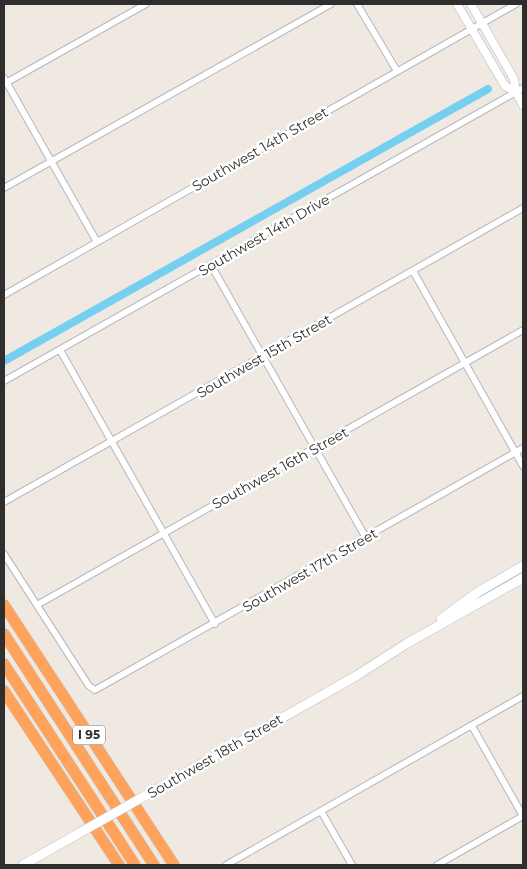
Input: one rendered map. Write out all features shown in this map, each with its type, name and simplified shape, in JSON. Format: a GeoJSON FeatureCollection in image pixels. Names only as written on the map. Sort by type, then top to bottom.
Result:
{"type":"FeatureCollection","features":[{"type":"Feature","properties":{"kind":"highway","name":"I 95"},"geometry":{"type":"LineString","coordinates":[[4,605],[174,865]]}},
{"type":"Feature","properties":{"kind":"highway"},"geometry":{"type":"LineString","coordinates":[[4,634],[154,865]]}},
{"type":"Feature","properties":{"kind":"highway"},"geometry":{"type":"LineString","coordinates":[[4,664],[135,865]]}},
{"type":"Feature","properties":{"kind":"highway"},"geometry":{"type":"LineString","coordinates":[[4,691],[119,865]]}},
{"type":"Feature","properties":{"kind":"main road","name":"Southwest 18th Street"},"geometry":{"type":"LineString","coordinates":[[406,644],[478,592],[523,566]]}},
{"type":"Feature","properties":{"kind":"main road","name":"Southwest 18th Street"},"geometry":{"type":"LineString","coordinates":[[23,865],[356,676],[406,644],[523,578]]}},
{"type":"Feature","properties":{"kind":"street"},"geometry":{"type":"LineString","coordinates":[[97,242],[5,82],[146,4]]}},
{"type":"Feature","properties":{"kind":"street"},"geometry":{"type":"LineString","coordinates":[[4,188],[331,4]]}},
{"type":"Feature","properties":{"kind":"street"},"geometry":{"type":"LineString","coordinates":[[357,4],[396,71]]}},
{"type":"Feature","properties":{"kind":"street"},"geometry":{"type":"LineString","coordinates":[[457,4],[505,86],[520,90]]}},
{"type":"Feature","properties":{"kind":"street"},"geometry":{"type":"LineString","coordinates":[[471,4],[520,90],[523,105]]}},
{"type":"Feature","properties":{"kind":"street","name":"Southwest 14th Street"},"geometry":{"type":"LineString","coordinates":[[4,295],[516,4]]}},
{"type":"Feature","properties":{"kind":"street","name":"Southwest 14th Drive"},"geometry":{"type":"LineString","coordinates":[[4,382],[520,90]]}},
{"type":"Feature","properties":{"kind":"street","name":"Southwest 15th Street"},"geometry":{"type":"LineString","coordinates":[[4,502],[523,208]]}},
{"type":"Feature","properties":{"kind":"street"},"geometry":{"type":"LineString","coordinates":[[211,265],[366,538]]}},
{"type":"Feature","properties":{"kind":"street"},"geometry":{"type":"LineString","coordinates":[[413,271],[523,466]]}},
{"type":"Feature","properties":{"kind":"street","name":"Southwest 16th Street"},"geometry":{"type":"LineString","coordinates":[[37,605],[523,330]]}},
{"type":"Feature","properties":{"kind":"street"},"geometry":{"type":"LineString","coordinates":[[60,350],[215,624]]}},
{"type":"Feature","properties":{"kind":"street","name":"Southwest 17th Street"},"geometry":{"type":"LineString","coordinates":[[37,605],[89,686],[95,690],[215,624],[523,448]]}},
{"type":"Feature","properties":{"kind":"street"},"geometry":{"type":"LineString","coordinates":[[4,554],[37,605]]}},
{"type":"Feature","properties":{"kind":"street"},"geometry":{"type":"LineString","coordinates":[[226,865],[523,696]]}},
{"type":"Feature","properties":{"kind":"street"},"geometry":{"type":"LineString","coordinates":[[437,865],[523,816],[472,726]]}},
{"type":"Feature","properties":{"kind":"street"},"geometry":{"type":"LineString","coordinates":[[321,811],[352,865]]}},
{"type":"Feature","properties":{"kind":"waterway"},"geometry":{"type":"LineString","coordinates":[[4,361],[488,89]]}}]}
